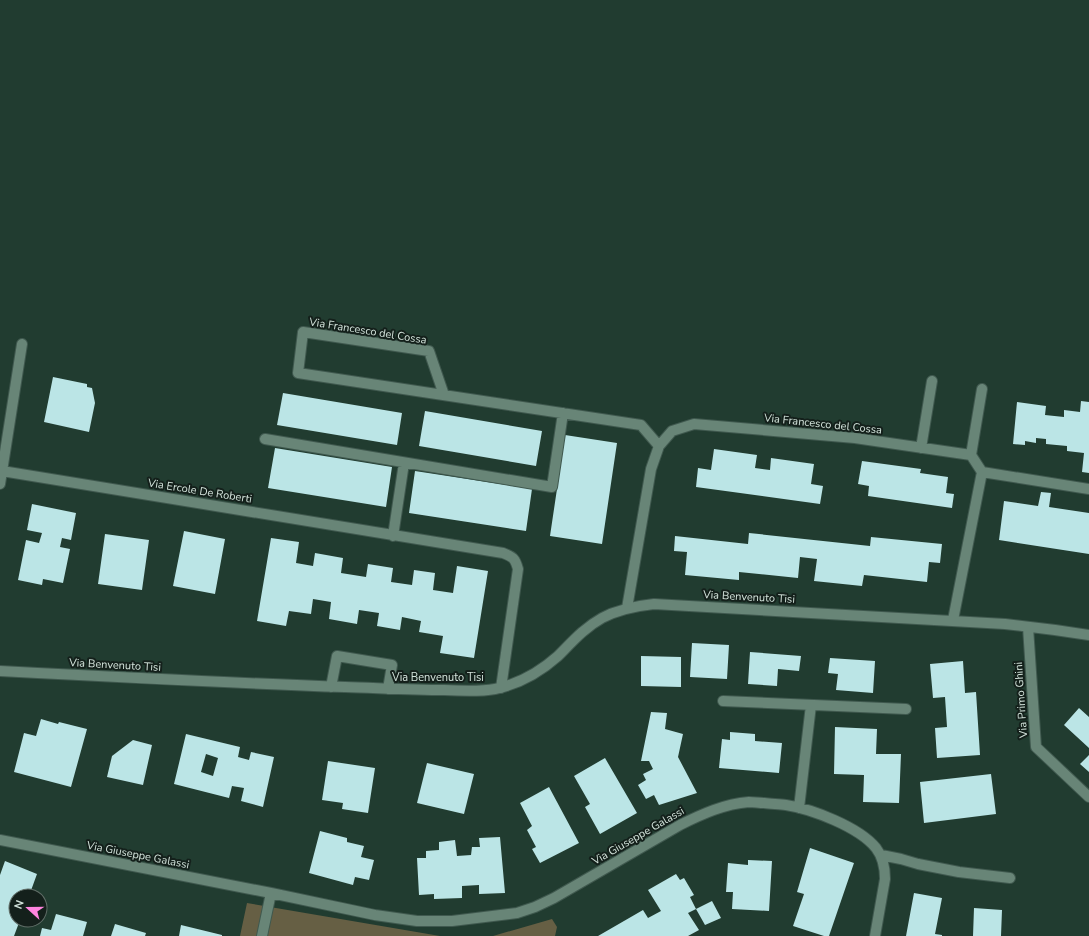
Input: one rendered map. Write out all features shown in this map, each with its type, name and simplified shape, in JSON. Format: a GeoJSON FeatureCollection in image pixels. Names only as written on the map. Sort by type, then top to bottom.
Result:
{"type":"FeatureCollection","features":[{"type":"Feature","properties":{"kind":"street","name":"Via Francesco del Cossa"},"geometry":{"type":"LineString","coordinates":[[444,395],[429,351],[304,332],[298,373],[641,425],[659,446]]}},
{"type":"Feature","properties":{"kind":"street"},"geometry":{"type":"LineString","coordinates":[[0,484],[22,344]]}},
{"type":"Feature","properties":{"kind":"street"},"geometry":{"type":"LineString","coordinates":[[921,448],[932,381]]}},
{"type":"Feature","properties":{"kind":"street"},"geometry":{"type":"LineString","coordinates":[[953,620],[982,472],[971,456],[982,389]]}},
{"type":"Feature","properties":{"kind":"street"},"geometry":{"type":"LineString","coordinates":[[264,439],[552,487],[563,413]]}},
{"type":"Feature","properties":{"kind":"street","name":"Via Francesco del Cossa"},"geometry":{"type":"LineString","coordinates":[[627,608],[651,469],[659,446],[672,431],[694,424],[855,438],[971,456]]}},
{"type":"Feature","properties":{"kind":"street"},"geometry":{"type":"LineString","coordinates":[[393,536],[404,463]]}},
{"type":"Feature","properties":{"kind":"street","name":"Via Ercole De Roberti"},"geometry":{"type":"LineString","coordinates":[[2,471],[503,553],[512,557],[516,561],[518,569],[501,688]]}},
{"type":"Feature","properties":{"kind":"street"},"geometry":{"type":"LineString","coordinates":[[982,472],[1089,489]]}},
{"type":"Feature","properties":{"kind":"street","name":"Via Benvenuto Tisi"},"geometry":{"type":"LineString","coordinates":[[0,671],[331,687],[467,691],[493,689],[501,688],[527,679],[558,656],[586,628],[602,618],[634,606],[654,604],[953,620],[1028,626],[1089,635]]}},
{"type":"Feature","properties":{"kind":"street","name":"Via Primo Ghini"},"geometry":{"type":"LineString","coordinates":[[1028,626],[1036,747],[1089,797]]}},
{"type":"Feature","properties":{"kind":"street"},"geometry":{"type":"LineString","coordinates":[[331,687],[337,656],[392,666],[388,689]]}},
{"type":"Feature","properties":{"kind":"street"},"geometry":{"type":"LineString","coordinates":[[723,701],[906,709]]}},
{"type":"Feature","properties":{"kind":"street"},"geometry":{"type":"LineString","coordinates":[[799,808],[811,705]]}},
{"type":"Feature","properties":{"kind":"street","name":"Via Giuseppe Galassi"},"geometry":{"type":"LineString","coordinates":[[0,840],[375,915],[417,921],[458,920],[517,913],[535,907],[554,898],[680,825],[726,806],[750,802],[785,805],[817,813],[859,833],[875,847],[881,855]]}},
{"type":"Feature","properties":{"kind":"street"},"geometry":{"type":"LineString","coordinates":[[875,936],[885,879],[885,870],[881,855],[959,872],[1010,878]]}},
{"type":"Feature","properties":{"kind":"street"},"geometry":{"type":"LineString","coordinates":[[262,936],[271,893]]}},
{"type":"Feature","properties":{"kind":"shaded area"},"geometry":{"type":"Polygon","coordinates":[[[247,903],[440,936],[240,936],[247,903]]]}},
{"type":"Feature","properties":{"kind":"shaded area"},"geometry":{"type":"Polygon","coordinates":[[[552,919],[557,927],[555,936],[493,936],[552,919]]]}},
{"type":"Feature","properties":{"kind":"building"},"geometry":{"type":"Polygon","coordinates":[[[53,377],[87,384],[87,387],[92,388],[95,403],[89,432],[44,422],[53,377]]]}},
{"type":"Feature","properties":{"kind":"building"},"geometry":{"type":"Polygon","coordinates":[[[283,393],[402,413],[397,445],[277,425],[283,393]]]}},
{"type":"Feature","properties":{"kind":"building"},"geometry":{"type":"Polygon","coordinates":[[[1081,401],[1089,402],[1089,473],[1082,472],[1084,453],[1067,451],[1067,446],[1046,444],[1046,439],[1036,438],[1036,443],[1025,441],[1025,445],[1013,444],[1017,402],[1046,406],[1045,415],[1064,417],[1064,410],[1080,412],[1081,401]]]}},
{"type":"Feature","properties":{"kind":"building"},"geometry":{"type":"Polygon","coordinates":[[[425,411],[542,431],[536,466],[419,446],[425,411]]]}},
{"type":"Feature","properties":{"kind":"building"},"geometry":{"type":"Polygon","coordinates":[[[565,435],[617,443],[602,544],[550,536],[565,435]]]}},
{"type":"Feature","properties":{"kind":"building"},"geometry":{"type":"Polygon","coordinates":[[[275,448],[392,467],[386,507],[268,488],[275,448]]]}},
{"type":"Feature","properties":{"kind":"building"},"geometry":{"type":"Polygon","coordinates":[[[714,449],[757,455],[755,468],[770,470],[771,458],[814,464],[811,484],[823,486],[820,504],[696,487],[698,468],[711,470],[714,449]]]}},
{"type":"Feature","properties":{"kind":"building"},"geometry":{"type":"Polygon","coordinates":[[[862,461],[921,469],[920,473],[948,477],[946,493],[954,494],[952,508],[868,496],[869,486],[858,484],[862,461]]]}},
{"type":"Feature","properties":{"kind":"building"},"geometry":{"type":"Polygon","coordinates":[[[415,471],[532,489],[526,531],[409,513],[415,471]]]}},
{"type":"Feature","properties":{"kind":"building"},"geometry":{"type":"Polygon","coordinates":[[[1041,492],[1051,493],[1049,507],[1089,513],[1089,554],[999,540],[1004,501],[1038,506],[1041,492]]]}},
{"type":"Feature","properties":{"kind":"building"},"geometry":{"type":"Polygon","coordinates":[[[32,504],[76,513],[71,540],[62,538],[60,547],[70,549],[63,583],[43,579],[42,585],[18,580],[26,540],[39,543],[42,533],[27,530],[32,504]]]}},
{"type":"Feature","properties":{"kind":"building"},"geometry":{"type":"Polygon","coordinates":[[[184,531],[225,539],[215,594],[173,586],[184,531]]]}},
{"type":"Feature","properties":{"kind":"building"},"geometry":{"type":"Polygon","coordinates":[[[749,533],[870,546],[871,537],[942,544],[940,563],[929,562],[927,582],[864,575],[862,586],[814,581],[817,559],[800,557],[798,578],[739,572],[739,580],[685,575],[687,552],[674,551],[675,536],[748,544],[749,533]]]}},
{"type":"Feature","properties":{"kind":"building"},"geometry":{"type":"Polygon","coordinates":[[[105,534],[149,540],[142,590],[98,584],[105,534]]]}},
{"type":"Feature","properties":{"kind":"building"},"geometry":{"type":"Polygon","coordinates":[[[271,538],[299,542],[296,563],[313,566],[315,553],[343,558],[341,573],[366,577],[368,564],[393,568],[391,582],[412,585],[414,570],[435,573],[433,590],[453,593],[457,566],[488,571],[474,658],[440,653],[443,636],[419,632],[421,621],[402,617],[400,630],[377,626],[379,613],[359,610],[357,624],[329,619],[331,602],[313,599],[311,614],[289,611],[286,626],[257,621],[271,538]]]}},
{"type":"Feature","properties":{"kind":"building"},"geometry":{"type":"Polygon","coordinates":[[[692,643],[729,645],[727,679],[690,677],[692,643]]]}},
{"type":"Feature","properties":{"kind":"building"},"geometry":{"type":"Polygon","coordinates":[[[750,652],[801,656],[799,671],[778,669],[777,686],[748,684],[750,652]]]}},
{"type":"Feature","properties":{"kind":"building"},"geometry":{"type":"Polygon","coordinates":[[[641,656],[681,657],[681,687],[641,686],[641,656]]]}},
{"type":"Feature","properties":{"kind":"building"},"geometry":{"type":"Polygon","coordinates":[[[830,658],[875,661],[873,693],[836,690],[838,674],[828,673],[830,658]]]}},
{"type":"Feature","properties":{"kind":"building"},"geometry":{"type":"Polygon","coordinates":[[[963,661],[965,693],[976,692],[980,755],[937,758],[935,728],[947,727],[945,697],[933,698],[930,664],[963,661]]]}},
{"type":"Feature","properties":{"kind":"building"},"geometry":{"type":"Polygon","coordinates":[[[1079,708],[1089,717],[1089,748],[1064,725],[1079,708]]]}},
{"type":"Feature","properties":{"kind":"building"},"geometry":{"type":"Polygon","coordinates":[[[651,712],[667,713],[665,729],[683,734],[678,757],[697,793],[659,805],[654,795],[646,799],[638,785],[646,780],[643,774],[653,769],[649,761],[641,761],[651,712]]]}},
{"type":"Feature","properties":{"kind":"building"},"geometry":{"type":"Polygon","coordinates":[[[41,719],[58,724],[59,722],[87,729],[71,787],[14,772],[24,733],[36,736],[41,719]]]}},
{"type":"Feature","properties":{"kind":"building"},"geometry":{"type":"Polygon","coordinates":[[[835,727],[877,729],[876,754],[901,754],[899,803],[863,802],[864,775],[834,774],[835,727]]]}},
{"type":"Feature","properties":{"kind":"building"},"geometry":{"type":"Polygon","coordinates":[[[730,732],[755,734],[755,741],[782,743],[779,773],[719,768],[722,739],[730,740],[730,732]]]}},
{"type":"Feature","properties":{"kind":"building"},"geometry":{"type":"Polygon","coordinates":[[[186,734],[240,747],[238,757],[249,760],[251,752],[274,757],[263,807],[241,801],[244,788],[232,786],[229,798],[174,784],[186,734]],[[206,754],[201,772],[213,776],[218,758],[206,754]]]}},
{"type":"Feature","properties":{"kind":"building"},"geometry":{"type":"Polygon","coordinates":[[[133,740],[152,745],[143,785],[107,777],[112,756],[133,740]]]}},
{"type":"Feature","properties":{"kind":"building"},"geometry":{"type":"Polygon","coordinates":[[[1089,755],[1089,772],[1080,764],[1089,755]]]}},
{"type":"Feature","properties":{"kind":"building"},"geometry":{"type":"Polygon","coordinates":[[[605,758],[637,813],[600,834],[585,807],[590,804],[574,776],[605,758]]]}},
{"type":"Feature","properties":{"kind":"building"},"geometry":{"type":"Polygon","coordinates":[[[328,761],[375,768],[368,813],[342,809],[343,803],[322,800],[328,761]]]}},
{"type":"Feature","properties":{"kind":"building"},"geometry":{"type":"Polygon","coordinates":[[[427,763],[474,774],[464,814],[417,803],[427,763]]]}},
{"type":"Feature","properties":{"kind":"building"},"geometry":{"type":"Polygon","coordinates":[[[991,774],[996,814],[924,823],[920,782],[991,774]]]}},
{"type":"Feature","properties":{"kind":"building"},"geometry":{"type":"Polygon","coordinates":[[[549,787],[579,843],[540,863],[532,849],[536,847],[527,830],[532,826],[520,803],[549,787]]]}},
{"type":"Feature","properties":{"kind":"building"},"geometry":{"type":"Polygon","coordinates":[[[320,831],[347,838],[347,842],[364,846],[361,857],[374,860],[369,880],[355,877],[353,885],[309,873],[320,831]]]}},
{"type":"Feature","properties":{"kind":"building"},"geometry":{"type":"Polygon","coordinates":[[[500,837],[505,893],[479,894],[479,885],[462,886],[462,898],[434,899],[434,894],[419,895],[417,858],[426,858],[426,851],[439,850],[439,842],[455,840],[457,856],[471,855],[472,847],[480,847],[479,838],[500,837]]]}},
{"type":"Feature","properties":{"kind":"building"},"geometry":{"type":"Polygon","coordinates":[[[810,848],[854,863],[829,936],[824,936],[793,926],[804,894],[797,892],[810,848]]]}},
{"type":"Feature","properties":{"kind":"building"},"geometry":{"type":"Polygon","coordinates":[[[748,860],[772,861],[769,911],[732,909],[733,892],[726,892],[728,863],[748,865],[748,860]]]}},
{"type":"Feature","properties":{"kind":"building"},"geometry":{"type":"Polygon","coordinates":[[[5,861],[37,874],[32,888],[8,888],[8,928],[17,928],[14,936],[0,936],[0,875],[5,861]]]}},
{"type":"Feature","properties":{"kind":"building"},"geometry":{"type":"Polygon","coordinates":[[[676,874],[680,880],[684,878],[694,895],[690,897],[696,909],[688,913],[699,930],[688,936],[598,936],[643,910],[648,918],[661,911],[648,890],[676,874]]]}},
{"type":"Feature","properties":{"kind":"building"},"geometry":{"type":"Polygon","coordinates":[[[914,893],[942,898],[935,934],[942,936],[906,936],[914,893]]]}},
{"type":"Feature","properties":{"kind":"building"},"geometry":{"type":"Polygon","coordinates":[[[712,901],[721,918],[705,925],[696,909],[712,901]]]}},
{"type":"Feature","properties":{"kind":"building"},"geometry":{"type":"Polygon","coordinates":[[[974,908],[1002,910],[1001,936],[973,936],[974,908]]]}},
{"type":"Feature","properties":{"kind":"building"},"geometry":{"type":"Polygon","coordinates":[[[56,914],[87,922],[83,936],[40,936],[42,928],[51,930],[56,914]]]}},
{"type":"Feature","properties":{"kind":"building"},"geometry":{"type":"Polygon","coordinates":[[[115,924],[146,933],[145,936],[111,936],[115,924]]]}},
{"type":"Feature","properties":{"kind":"building"},"geometry":{"type":"Polygon","coordinates":[[[181,925],[222,935],[222,936],[179,936],[181,925]]]}}]}
